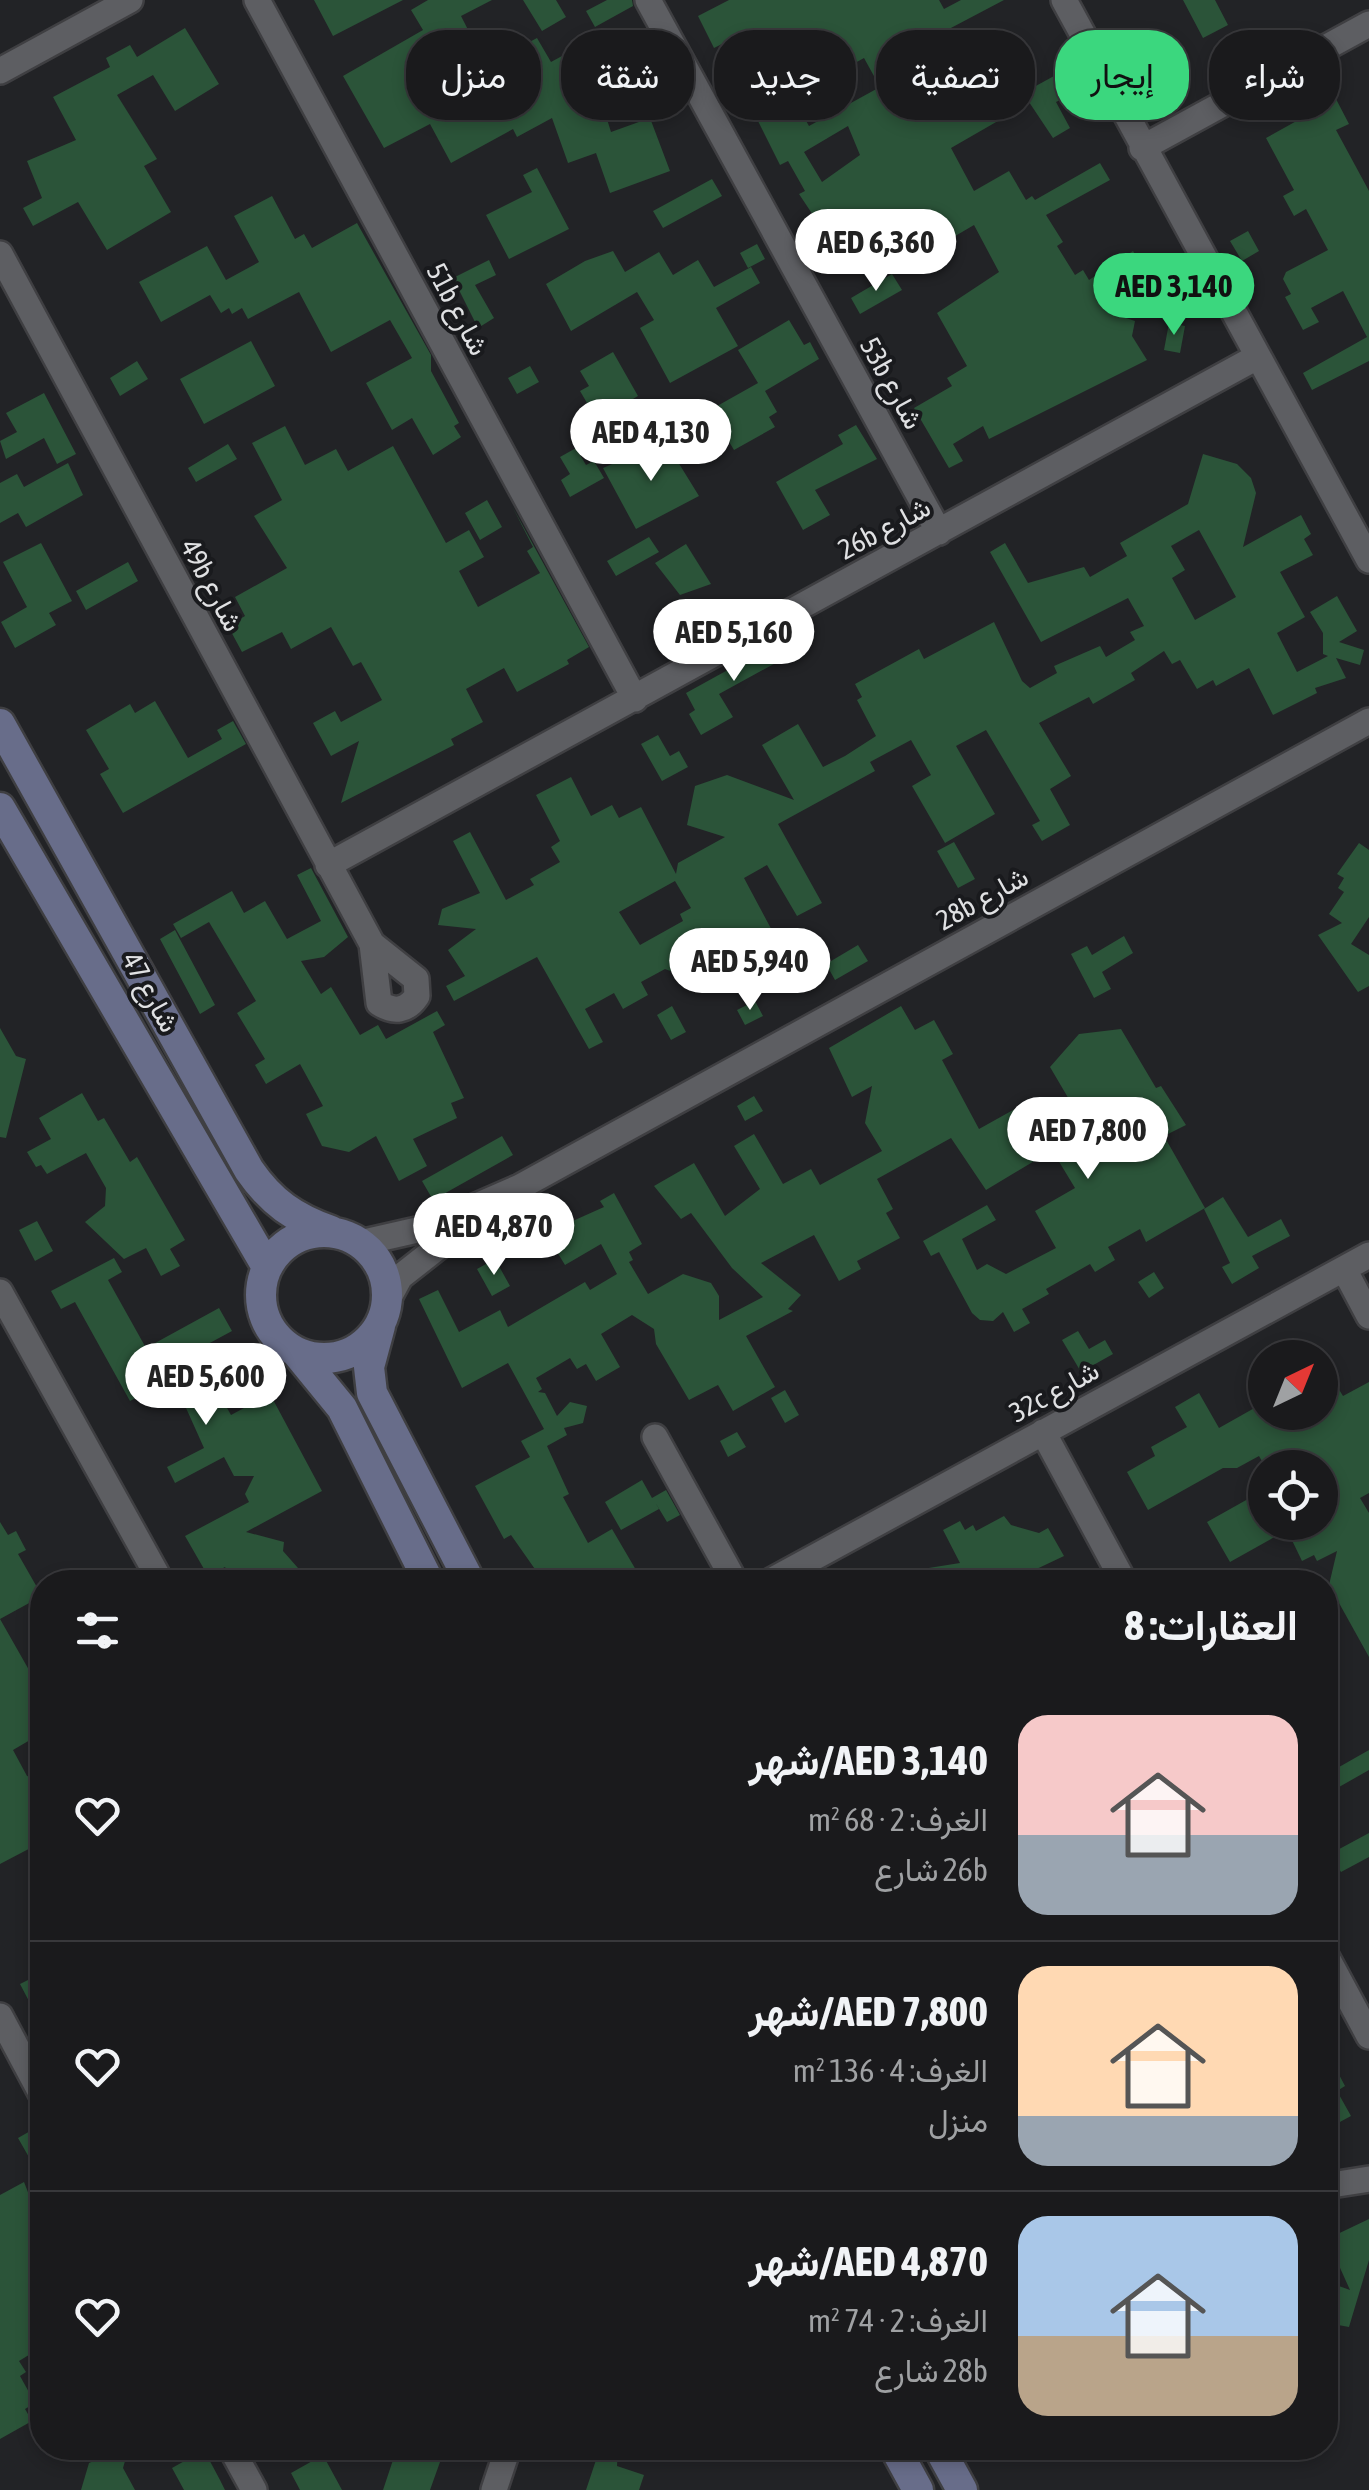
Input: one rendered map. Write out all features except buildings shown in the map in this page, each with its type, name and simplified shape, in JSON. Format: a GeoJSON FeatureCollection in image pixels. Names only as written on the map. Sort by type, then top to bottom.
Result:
{"type":"FeatureCollection","features":[{"type":"Feature","properties":{"kind":"street"},"geometry":{"type":"LineString","coordinates":[[0,71],[130,0]]}},
{"type":"Feature","properties":{"kind":"street","name":"51b شارع"},"geometry":{"type":"LineString","coordinates":[[257,0],[636,699]]}},
{"type":"Feature","properties":{"kind":"street","name":"53b شارع"},"geometry":{"type":"LineString","coordinates":[[648,0],[940,532]]}},
{"type":"Feature","properties":{"kind":"street"},"geometry":{"type":"LineString","coordinates":[[1064,0],[1369,560]]}},
{"type":"Feature","properties":{"kind":"street"},"geometry":{"type":"LineString","coordinates":[[1142,148],[1369,24]]}},
{"type":"Feature","properties":{"kind":"street","name":"49b شارع"},"geometry":{"type":"LineString","coordinates":[[0,254],[372,944]]}},
{"type":"Feature","properties":{"kind":"street","name":"26b شارع"},"geometry":{"type":"LineString","coordinates":[[328,865],[1257,358]]}},
{"type":"Feature","properties":{"kind":"street","name":"28b شارع"},"geometry":{"type":"LineString","coordinates":[[360,1244],[426,1228],[520,1187],[1369,722]]}},
{"type":"Feature","properties":{"kind":"street","name":"شارع 47"},"geometry":{"type":"LineString","coordinates":[[0,724],[249,1170],[280,1207],[331,1231]]}},
{"type":"Feature","properties":{"kind":"street","name":"شارع 47"},"geometry":{"type":"LineString","coordinates":[[0,808],[11,847],[266,1267]]}},
{"type":"Feature","properties":{"kind":"street","name":"28b شارع"},"geometry":{"type":"LineString","coordinates":[[385,1310],[400,1278],[426,1254],[520,1187]]}},
{"type":"Feature","properties":{"kind":"street"},"geometry":{"type":"LineString","coordinates":[[423,1570],[342,1408],[297,1353],[282,1342],[263,1312],[261,1294],[266,1267],[288,1242],[308,1234],[331,1231],[360,1244],[380,1269],[385,1310],[370,1368],[372,1393],[464,1570]]}},
{"type":"Feature","properties":{"kind":"street","name":"32c شارع"},"geometry":{"type":"LineString","coordinates":[[791,1570],[1369,1256]]}},
{"type":"Feature","properties":{"kind":"street"},"geometry":{"type":"LineString","coordinates":[[1344,1269],[1369,1316]]}},
{"type":"Feature","properties":{"kind":"street"},"geometry":{"type":"LineString","coordinates":[[0,1292],[154,1570]]}},
{"type":"Feature","properties":{"kind":"street"},"geometry":{"type":"LineString","coordinates":[[297,1353],[316,1358],[346,1354],[372,1337],[385,1310]]}},
{"type":"Feature","properties":{"kind":"street"},"geometry":{"type":"LineString","coordinates":[[1043,1432],[1118,1570]]}},
{"type":"Feature","properties":{"kind":"street"},"geometry":{"type":"LineString","coordinates":[[655,1437],[727,1570]]}},
{"type":"Feature","properties":{"kind":"street"},"geometry":{"type":"LineString","coordinates":[[1338,1978],[1369,2036]]}},
{"type":"Feature","properties":{"kind":"street"},"geometry":{"type":"LineString","coordinates":[[2,2023],[30,2073]]}},
{"type":"Feature","properties":{"kind":"street"},"geometry":{"type":"LineString","coordinates":[[1338,2184],[1369,2179]]}},
{"type":"Feature","properties":{"kind":"street"},"geometry":{"type":"LineString","coordinates":[[238,2460],[254,2490]]}},
{"type":"Feature","properties":{"kind":"street"},"geometry":{"type":"LineString","coordinates":[[494,2490],[504,2460]]}},
{"type":"Feature","properties":{"kind":"street"},"geometry":{"type":"LineString","coordinates":[[902,2460],[918,2490]]}},
{"type":"Feature","properties":{"kind":"street"},"geometry":{"type":"LineString","coordinates":[[946,2460],[962,2490]]}}]}
